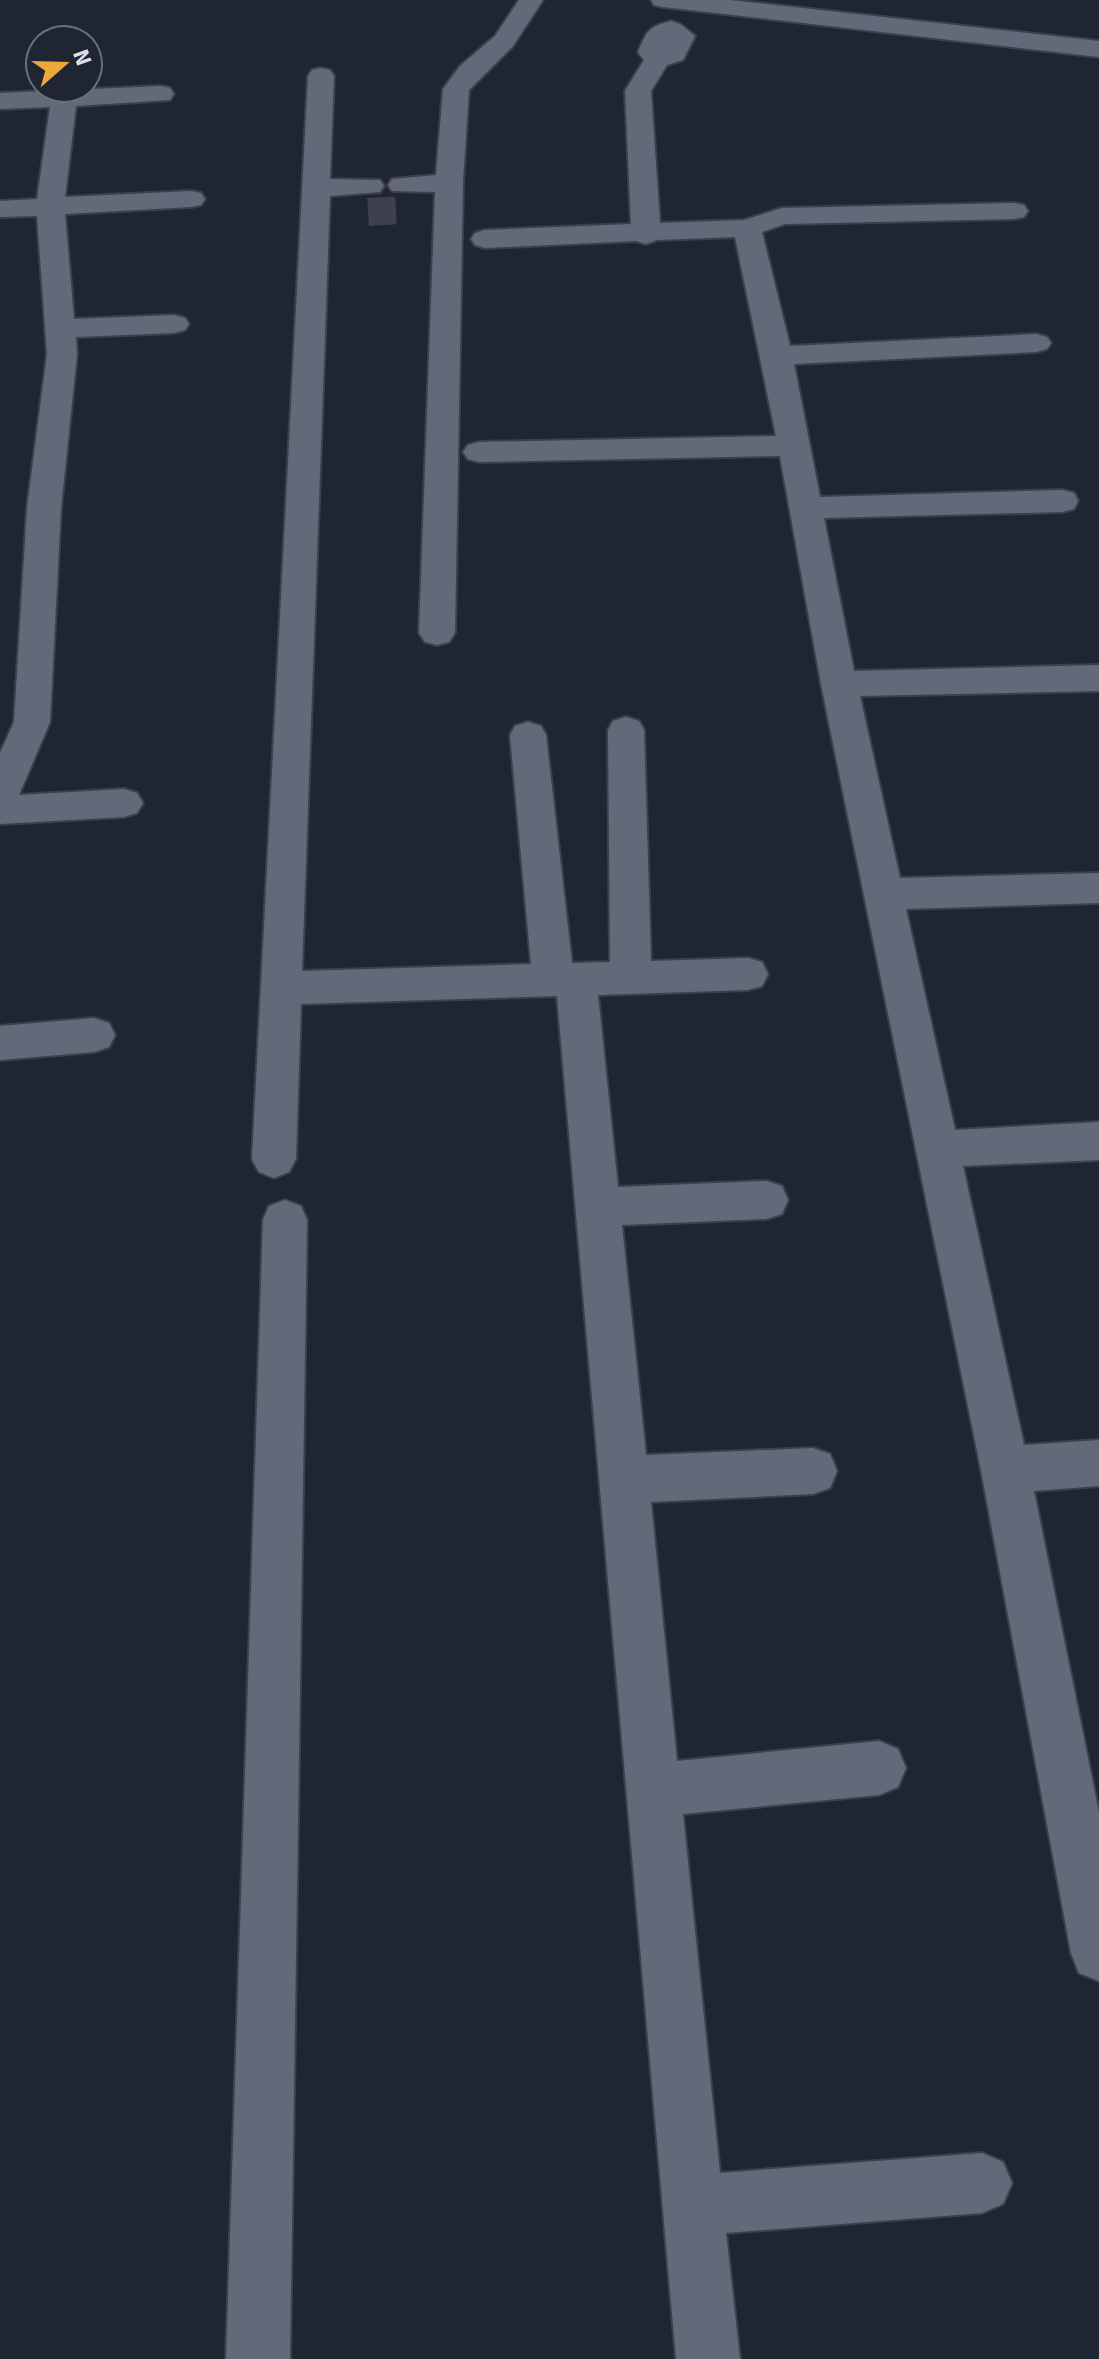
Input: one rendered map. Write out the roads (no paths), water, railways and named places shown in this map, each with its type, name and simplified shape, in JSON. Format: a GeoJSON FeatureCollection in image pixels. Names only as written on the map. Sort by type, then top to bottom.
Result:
{"type":"FeatureCollection","features":[{"type":"Feature","properties":{"kind":"street"},"geometry":{"type":"LineString","coordinates":[[437,633],[448,195],[456,89],[469,72],[504,41],[531,0]]}},
{"type":"Feature","properties":{"kind":"street"},"geometry":{"type":"LineString","coordinates":[[942,30],[945,0]]}},
{"type":"Feature","properties":{"kind":"street"},"geometry":{"type":"LineString","coordinates":[[646,235],[638,91],[657,60],[674,55],[682,36],[671,29],[674,1],[1099,49]]}},
{"type":"Feature","properties":{"kind":"street"},"geometry":{"type":"LineString","coordinates":[[274,1159],[321,76]]}},
{"type":"Feature","properties":{"kind":"street"},"geometry":{"type":"LineString","coordinates":[[104,97],[161,94]]}},
{"type":"Feature","properties":{"kind":"street"},"geometry":{"type":"LineString","coordinates":[[0,101],[24,100]]}},
{"type":"Feature","properties":{"kind":"street"},"geometry":{"type":"LineString","coordinates":[[0,796],[32,722],[44,508],[62,354],[50,206],[63,104]]}},
{"type":"Feature","properties":{"kind":"street"},"geometry":{"type":"LineString","coordinates":[[402,198],[448,195]]}},
{"type":"Feature","properties":{"kind":"street"},"geometry":{"type":"LineString","coordinates":[[0,209],[191,199]]}},
{"type":"Feature","properties":{"kind":"street"},"geometry":{"type":"LineString","coordinates":[[316,202],[369,199]]}},
{"type":"Feature","properties":{"kind":"street"},"geometry":{"type":"LineString","coordinates":[[485,239],[646,235],[747,228],[782,216],[1014,211]]}},
{"type":"Feature","properties":{"kind":"street"},"geometry":{"type":"LineString","coordinates":[[747,228],[777,356],[839,684],[886,894],[1091,1878],[1099,1953]]}},
{"type":"Feature","properties":{"kind":"street"},"geometry":{"type":"LineString","coordinates":[[62,329],[174,324]]}},
{"type":"Feature","properties":{"kind":"street"},"geometry":{"type":"LineString","coordinates":[[777,356],[1036,343]]}},
{"type":"Feature","properties":{"kind":"street"},"geometry":{"type":"LineString","coordinates":[[479,452],[794,446]]}},
{"type":"Feature","properties":{"kind":"street"},"geometry":{"type":"LineString","coordinates":[[806,508],[1062,501]]}},
{"type":"Feature","properties":{"kind":"street"},"geometry":{"type":"LineString","coordinates":[[839,684],[1099,678]]}},
{"type":"Feature","properties":{"kind":"street"},"geometry":{"type":"LineString","coordinates":[[626,730],[631,978]]}},
{"type":"Feature","properties":{"kind":"street"},"geometry":{"type":"LineString","coordinates":[[528,735],[598,1207],[708,2359]]}},
{"type":"Feature","properties":{"kind":"street"},"geometry":{"type":"LineString","coordinates":[[0,810],[124,803]]}},
{"type":"Feature","properties":{"kind":"street"},"geometry":{"type":"LineString","coordinates":[[886,894],[1099,888]]}},
{"type":"Feature","properties":{"kind":"street"},"geometry":{"type":"LineString","coordinates":[[281,988],[748,974]]}},
{"type":"Feature","properties":{"kind":"street"},"geometry":{"type":"LineString","coordinates":[[0,1043],[94,1035]]}},
{"type":"Feature","properties":{"kind":"street"},"geometry":{"type":"LineString","coordinates":[[938,1149],[1099,1141]]}},
{"type":"Feature","properties":{"kind":"street"},"geometry":{"type":"LineString","coordinates":[[598,1207],[766,1200]]}},
{"type":"Feature","properties":{"kind":"street"},"geometry":{"type":"LineString","coordinates":[[258,2359],[285,1220]]}},
{"type":"Feature","properties":{"kind":"street"},"geometry":{"type":"LineString","coordinates":[[1005,1470],[1099,1463]]}},
{"type":"Feature","properties":{"kind":"street"},"geometry":{"type":"LineString","coordinates":[[624,1480],[813,1471]]}},
{"type":"Feature","properties":{"kind":"street"},"geometry":{"type":"LineString","coordinates":[[654,1790],[879,1768]]}},
{"type":"Feature","properties":{"kind":"street"},"geometry":{"type":"LineString","coordinates":[[693,2205],[982,2183]]}},
{"type":"Feature","properties":{"kind":"tunnel"},"geometry":{"type":"LineString","coordinates":[[368,212],[402,210]]}}]}
